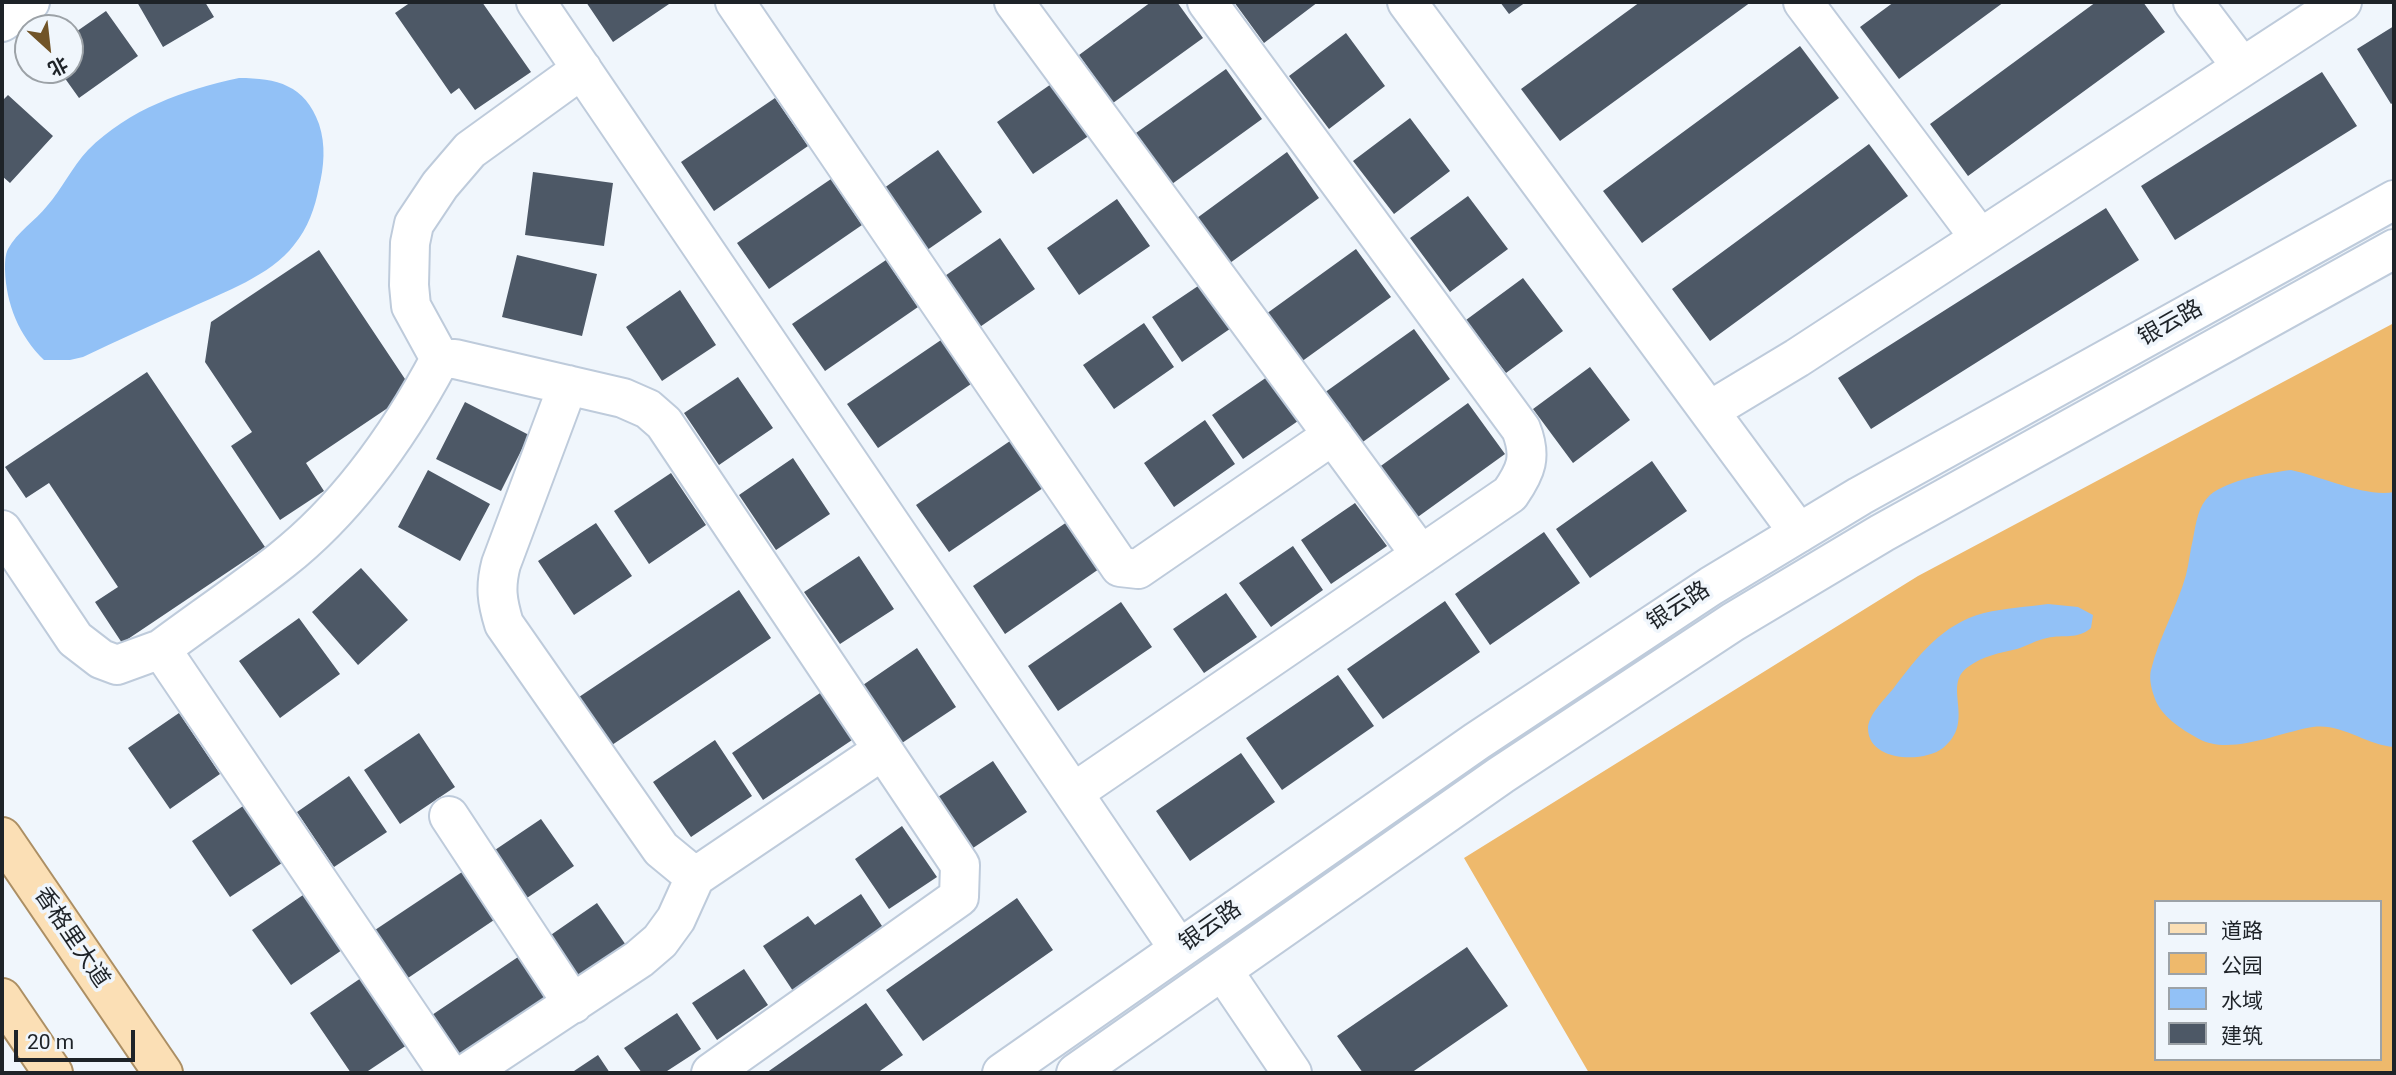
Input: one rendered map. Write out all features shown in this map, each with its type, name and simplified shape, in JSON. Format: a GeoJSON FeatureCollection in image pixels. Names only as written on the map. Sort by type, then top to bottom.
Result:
{"type":"FeatureCollection","features":[{"type":"Feature","properties":{"kind":"main road","name":"香格里大道"},"geometry":{"type":"LineString","coordinates":[[2,836],[163,1073]]}},
{"type":"Feature","properties":{"kind":"main road"},"geometry":{"type":"LineString","coordinates":[[2,998],[53,1073]]}},
{"type":"Feature","properties":{"kind":"street"},"geometry":{"type":"LineString","coordinates":[[2,22],[30,2]]}},
{"type":"Feature","properties":{"kind":"street"},"geometry":{"type":"LineString","coordinates":[[536,2],[1179,949]]}},
{"type":"Feature","properties":{"kind":"street"},"geometry":{"type":"LineString","coordinates":[[735,2],[1120,567],[1138,569],[1333,435]]}},
{"type":"Feature","properties":{"kind":"street"},"geometry":{"type":"LineString","coordinates":[[1073,793],[1510,494],[1523,475],[1526,464],[1526,440],[1521,429],[1207,2]]}},
{"type":"Feature","properties":{"kind":"street"},"geometry":{"type":"LineString","coordinates":[[1407,2],[1799,533]]}},
{"type":"Feature","properties":{"kind":"street"},"geometry":{"type":"LineString","coordinates":[[1803,2],[1980,238]]}},
{"type":"Feature","properties":{"kind":"street"},"geometry":{"type":"LineString","coordinates":[[2193,2],[2242,67]]}},
{"type":"Feature","properties":{"kind":"street"},"geometry":{"type":"LineString","coordinates":[[1709,411],[1797,358],[2342,2]]}},
{"type":"Feature","properties":{"kind":"street"},"geometry":{"type":"LineString","coordinates":[[1032,8],[1333,435],[1421,555]]}},
{"type":"Feature","properties":{"kind":"street"},"geometry":{"type":"LineString","coordinates":[[440,359],[411,306],[409,285],[414,224],[440,185],[470,150],[582,69]]}},
{"type":"Feature","properties":{"kind":"street","name":"银云路"},"geometry":{"type":"LineString","coordinates":[[1002,1073],[1564,682],[1711,586],[1860,496],[2394,200]]}},
{"type":"Feature","properties":{"kind":"street","name":"银云路"},"geometry":{"type":"LineString","coordinates":[[1076,1073],[1555,738],[1733,622],[1882,533],[2394,248]]}},
{"type":"Feature","properties":{"kind":"street"},"geometry":{"type":"LineString","coordinates":[[440,359],[455,359],[623,398],[648,409],[664,423],[960,865],[960,897],[711,1073]]}},
{"type":"Feature","properties":{"kind":"street"},"geometry":{"type":"LineString","coordinates":[[2,530],[65,625],[88,650],[117,665],[161,649],[283,559],[327,519],[367,473],[404,423],[440,359]]}},
{"type":"Feature","properties":{"kind":"street"},"geometry":{"type":"LineString","coordinates":[[568,386],[501,564],[496,580],[496,597],[504,624],[661,849],[695,877]]}},
{"type":"Feature","properties":{"kind":"street"},"geometry":{"type":"LineString","coordinates":[[161,649],[448,1073]]}},
{"type":"Feature","properties":{"kind":"street"},"geometry":{"type":"LineString","coordinates":[[467,1073],[639,959],[660,941],[676,919],[695,877],[883,750]]}},
{"type":"Feature","properties":{"kind":"street"},"geometry":{"type":"LineString","coordinates":[[449,816],[573,1004]]}},
{"type":"Feature","properties":{"kind":"street"},"geometry":{"type":"LineString","coordinates":[[1223,971],[1292,1073]]}},
{"type":"Feature","properties":{"kind":"green space"},"geometry":{"type":"Polygon","coordinates":[[[2394,323],[2394,1073],[1589,1073],[1464,858],[1918,576],[2394,323]]]}},
{"type":"Feature","properties":{"kind":"water"},"geometry":{"type":"Polygon","coordinates":[[[239,78],[266,80],[288,86],[306,100],[319,124],[323,148],[322,172],[313,210],[299,238],[272,266],[232,289],[83,357],[44,360],[21,330],[11,307],[5,267],[6,254],[12,243],[52,199],[88,150],[121,123],[178,95],[239,78]]]}},
{"type":"Feature","properties":{"kind":"water"},"geometry":{"type":"Polygon","coordinates":[[[2291,470],[2371,492],[2394,492],[2394,747],[2324,727],[2313,727],[2240,744],[2211,744],[2172,721],[2161,710],[2154,696],[2151,670],[2186,575],[2203,504],[2210,495],[2237,481],[2291,470]]]}},
{"type":"Feature","properties":{"kind":"water"},"geometry":{"type":"Polygon","coordinates":[[[2048,604],[2078,607],[2093,615],[2091,628],[2075,635],[2039,640],[1985,658],[1968,667],[1957,684],[1957,727],[1953,738],[1943,748],[1934,753],[1911,757],[1887,753],[1877,748],[1868,729],[1874,713],[1922,653],[1943,633],[1984,613],[2048,604]]]}},
{"type":"Feature","properties":{"kind":"building"},"geometry":{"type":"Polygon","coordinates":[[[137,2],[205,2],[214,17],[163,47],[137,2]]]}},
{"type":"Feature","properties":{"kind":"building"},"geometry":{"type":"Polygon","coordinates":[[[411,2],[482,2],[531,72],[475,110],[459,88],[451,94],[395,13],[411,2]]]}},
{"type":"Feature","properties":{"kind":"building"},"geometry":{"type":"Polygon","coordinates":[[[586,2],[672,2],[613,42],[586,2]]]}},
{"type":"Feature","properties":{"kind":"building"},"geometry":{"type":"Polygon","coordinates":[[[1151,2],[1177,2],[1203,38],[1113,103],[1079,55],[1151,2]]]}},
{"type":"Feature","properties":{"kind":"building"},"geometry":{"type":"Polygon","coordinates":[[[1234,2],[1318,2],[1264,43],[1234,2]]]}},
{"type":"Feature","properties":{"kind":"building"},"geometry":{"type":"Polygon","coordinates":[[[1500,2],[1526,2],[1509,14],[1500,2]]]}},
{"type":"Feature","properties":{"kind":"building"},"geometry":{"type":"Polygon","coordinates":[[[1640,2],[1751,2],[1560,141],[1521,89],[1640,2]]]}},
{"type":"Feature","properties":{"kind":"building"},"geometry":{"type":"Polygon","coordinates":[[[1894,2],[2004,2],[1899,79],[1860,27],[1894,2]]]}},
{"type":"Feature","properties":{"kind":"building"},"geometry":{"type":"Polygon","coordinates":[[[2096,2],[2143,2],[2165,32],[1968,176],[1930,124],[2096,2]]]}},
{"type":"Feature","properties":{"kind":"building"},"geometry":{"type":"Polygon","coordinates":[[[106,11],[138,56],[79,98],[69,84],[84,84],[84,26],[106,11]]]}},
{"type":"Feature","properties":{"kind":"building"},"geometry":{"type":"Polygon","coordinates":[[[2394,26],[2394,102],[2391,104],[2357,49],[2394,26]]]}},
{"type":"Feature","properties":{"kind":"building"},"geometry":{"type":"Polygon","coordinates":[[[1346,33],[1385,86],[1329,129],[1289,76],[1346,33]]]}},
{"type":"Feature","properties":{"kind":"building"},"geometry":{"type":"Polygon","coordinates":[[[1800,46],[1839,98],[1642,243],[1603,191],[1800,46]]]}},
{"type":"Feature","properties":{"kind":"building"},"geometry":{"type":"Polygon","coordinates":[[[1226,69],[1262,119],[1172,184],[1136,133],[1226,69]]]}},
{"type":"Feature","properties":{"kind":"building"},"geometry":{"type":"Polygon","coordinates":[[[2322,72],[2357,126],[2175,240],[2141,186],[2322,72]]]}},
{"type":"Feature","properties":{"kind":"building"},"geometry":{"type":"Polygon","coordinates":[[[1054,82],[1090,135],[1033,174],[997,122],[1054,82]]]}},
{"type":"Feature","properties":{"kind":"building"},"geometry":{"type":"Polygon","coordinates":[[[8,95],[53,136],[10,183],[2,176],[2,101],[8,95]]]}},
{"type":"Feature","properties":{"kind":"building"},"geometry":{"type":"Polygon","coordinates":[[[775,98],[808,146],[714,211],[681,162],[775,98]]]}},
{"type":"Feature","properties":{"kind":"building"},"geometry":{"type":"Polygon","coordinates":[[[1410,118],[1450,171],[1394,214],[1353,161],[1410,118]]]}},
{"type":"Feature","properties":{"kind":"building"},"geometry":{"type":"Polygon","coordinates":[[[1869,144],[1908,196],[1710,341],[1672,289],[1869,144]]]}},
{"type":"Feature","properties":{"kind":"building"},"geometry":{"type":"Polygon","coordinates":[[[938,150],[982,212],[920,255],[877,193],[938,150]]]}},
{"type":"Feature","properties":{"kind":"building"},"geometry":{"type":"Polygon","coordinates":[[[1287,152],[1319,198],[1230,263],[1197,218],[1287,152]]]}},
{"type":"Feature","properties":{"kind":"building"},"geometry":{"type":"Polygon","coordinates":[[[533,172],[613,183],[604,246],[525,235],[533,172]]]}},
{"type":"Feature","properties":{"kind":"building"},"geometry":{"type":"Polygon","coordinates":[[[831,179],[862,225],[769,289],[737,243],[831,179]]]}},
{"type":"Feature","properties":{"kind":"building"},"geometry":{"type":"Polygon","coordinates":[[[1468,196],[1508,249],[1450,292],[1410,238],[1468,196]]]}},
{"type":"Feature","properties":{"kind":"building"},"geometry":{"type":"Polygon","coordinates":[[[1117,199],[1150,246],[1079,295],[1047,248],[1117,199]]]}},
{"type":"Feature","properties":{"kind":"building"},"geometry":{"type":"Polygon","coordinates":[[[2106,208],[2139,260],[1871,429],[1838,378],[2106,208]]]}},
{"type":"Feature","properties":{"kind":"building"},"geometry":{"type":"Polygon","coordinates":[[[1000,238],[1035,289],[974,331],[939,280],[1000,238]]]}},
{"type":"Feature","properties":{"kind":"building"},"geometry":{"type":"Polygon","coordinates":[[[1356,249],[1391,297],[1301,362],[1266,314],[1356,249]]]}},
{"type":"Feature","properties":{"kind":"building"},"geometry":{"type":"Polygon","coordinates":[[[319,250],[413,391],[306,463],[324,491],[280,520],[231,446],[252,432],[205,362],[211,322],[319,250]]]}},
{"type":"Feature","properties":{"kind":"building"},"geometry":{"type":"Polygon","coordinates":[[[517,255],[597,274],[582,336],[502,317],[517,255]]]}},
{"type":"Feature","properties":{"kind":"building"},"geometry":{"type":"Polygon","coordinates":[[[886,260],[918,307],[825,371],[792,324],[886,260]]]}},
{"type":"Feature","properties":{"kind":"building"},"geometry":{"type":"Polygon","coordinates":[[[1523,278],[1563,331],[1506,373],[1466,320],[1523,278]]]}},
{"type":"Feature","properties":{"kind":"building"},"geometry":{"type":"Polygon","coordinates":[[[1207,280],[1237,324],[1182,362],[1152,317],[1207,280]]]}},
{"type":"Feature","properties":{"kind":"building"},"geometry":{"type":"Polygon","coordinates":[[[680,290],[716,345],[662,381],[626,327],[680,290]]]}},
{"type":"Feature","properties":{"kind":"building"},"geometry":{"type":"Polygon","coordinates":[[[1144,323],[1174,367],[1114,409],[1083,365],[1144,323]]]}},
{"type":"Feature","properties":{"kind":"building"},"geometry":{"type":"Polygon","coordinates":[[[1414,329],[1450,379],[1360,444],[1324,393],[1414,329]]]}},
{"type":"Feature","properties":{"kind":"building"},"geometry":{"type":"Polygon","coordinates":[[[941,340],[971,384],[878,448],[847,404],[941,340]]]}},
{"type":"Feature","properties":{"kind":"building"},"geometry":{"type":"Polygon","coordinates":[[[1590,367],[1630,420],[1573,463],[1533,409],[1590,367]]]}},
{"type":"Feature","properties":{"kind":"building"},"geometry":{"type":"Polygon","coordinates":[[[147,372],[265,547],[122,643],[95,602],[118,587],[49,483],[26,498],[5,467],[147,372]]]}},
{"type":"Feature","properties":{"kind":"building"},"geometry":{"type":"Polygon","coordinates":[[[738,377],[773,428],[719,465],[684,413],[738,377]]]}},
{"type":"Feature","properties":{"kind":"building"},"geometry":{"type":"Polygon","coordinates":[[[1267,377],[1298,421],[1243,459],[1212,415],[1267,377]]]}},
{"type":"Feature","properties":{"kind":"building"},"geometry":{"type":"Polygon","coordinates":[[[465,402],[529,435],[501,491],[436,459],[465,402]]]}},
{"type":"Feature","properties":{"kind":"building"},"geometry":{"type":"Polygon","coordinates":[[[1468,403],[1505,454],[1415,519],[1378,468],[1468,403]]]}},
{"type":"Feature","properties":{"kind":"building"},"geometry":{"type":"Polygon","coordinates":[[[1205,420],[1235,464],[1174,507],[1144,463],[1205,420]]]}},
{"type":"Feature","properties":{"kind":"building"},"geometry":{"type":"Polygon","coordinates":[[[1010,441],[1043,488],[949,552],[916,505],[1010,441]]]}},
{"type":"Feature","properties":{"kind":"building"},"geometry":{"type":"Polygon","coordinates":[[[793,458],[830,514],[776,550],[739,495],[793,458]]]}},
{"type":"Feature","properties":{"kind":"building"},"geometry":{"type":"Polygon","coordinates":[[[1652,461],[1687,511],[1590,578],[1556,529],[1652,461]]]}},
{"type":"Feature","properties":{"kind":"building"},"geometry":{"type":"Polygon","coordinates":[[[428,470],[490,504],[460,561],[398,527],[428,470]]]}},
{"type":"Feature","properties":{"kind":"building"},"geometry":{"type":"Polygon","coordinates":[[[671,473],[706,525],[649,564],[614,511],[671,473]]]}},
{"type":"Feature","properties":{"kind":"building"},"geometry":{"type":"Polygon","coordinates":[[[1355,503],[1387,546],[1331,584],[1301,540],[1355,503]]]}},
{"type":"Feature","properties":{"kind":"building"},"geometry":{"type":"Polygon","coordinates":[[[1067,522],[1099,569],[1005,634],[973,586],[1067,522]]]}},
{"type":"Feature","properties":{"kind":"building"},"geometry":{"type":"Polygon","coordinates":[[[596,523],[632,576],[574,615],[538,561],[596,523]]]}},
{"type":"Feature","properties":{"kind":"building"},"geometry":{"type":"Polygon","coordinates":[[[1544,532],[1580,583],[1490,645],[1455,594],[1544,532]]]}},
{"type":"Feature","properties":{"kind":"building"},"geometry":{"type":"Polygon","coordinates":[[[1293,546],[1323,590],[1271,627],[1239,583],[1293,546]]]}},
{"type":"Feature","properties":{"kind":"building"},"geometry":{"type":"Polygon","coordinates":[[[859,556],[894,609],[840,644],[804,592],[859,556]]]}},
{"type":"Feature","properties":{"kind":"building"},"geometry":{"type":"Polygon","coordinates":[[[361,568],[408,620],[358,665],[312,612],[361,568]]]}},
{"type":"Feature","properties":{"kind":"building"},"geometry":{"type":"Polygon","coordinates":[[[739,590],[771,638],[609,747],[576,699],[739,590]]]}},
{"type":"Feature","properties":{"kind":"building"},"geometry":{"type":"Polygon","coordinates":[[[1226,593],[1257,637],[1204,673],[1173,629],[1226,593]]]}},
{"type":"Feature","properties":{"kind":"building"},"geometry":{"type":"Polygon","coordinates":[[[1445,601],[1480,652],[1383,719],[1347,669],[1445,601]]]}},
{"type":"Feature","properties":{"kind":"building"},"geometry":{"type":"Polygon","coordinates":[[[1121,602],[1152,647],[1058,711],[1028,666],[1121,602]]]}},
{"type":"Feature","properties":{"kind":"building"},"geometry":{"type":"Polygon","coordinates":[[[299,618],[340,674],[280,718],[239,661],[299,618]]]}},
{"type":"Feature","properties":{"kind":"building"},"geometry":{"type":"Polygon","coordinates":[[[917,648],[956,707],[902,743],[863,685],[917,648]]]}},
{"type":"Feature","properties":{"kind":"building"},"geometry":{"type":"Polygon","coordinates":[[[1338,675],[1374,726],[1282,790],[1246,738],[1338,675]]]}},
{"type":"Feature","properties":{"kind":"building"},"geometry":{"type":"Polygon","coordinates":[[[823,691],[855,738],[763,800],[732,753],[823,691]]]}},
{"type":"Feature","properties":{"kind":"building"},"geometry":{"type":"Polygon","coordinates":[[[179,713],[220,774],[170,809],[128,748],[179,713]]]}},
{"type":"Feature","properties":{"kind":"building"},"geometry":{"type":"Polygon","coordinates":[[[419,733],[455,787],[400,824],[364,770],[419,733]]]}},
{"type":"Feature","properties":{"kind":"building"},"geometry":{"type":"Polygon","coordinates":[[[715,740],[752,796],[691,837],[653,782],[715,740]]]}},
{"type":"Feature","properties":{"kind":"building"},"geometry":{"type":"Polygon","coordinates":[[[1241,753],[1275,802],[1190,861],[1156,811],[1241,753]]]}},
{"type":"Feature","properties":{"kind":"building"},"geometry":{"type":"Polygon","coordinates":[[[993,761],[1027,812],[973,848],[938,797],[993,761]]]}},
{"type":"Feature","properties":{"kind":"building"},"geometry":{"type":"Polygon","coordinates":[[[349,776],[387,832],[334,867],[297,812],[349,776]]]}},
{"type":"Feature","properties":{"kind":"building"},"geometry":{"type":"Polygon","coordinates":[[[243,806],[282,863],[230,897],[192,841],[243,806]]]}},
{"type":"Feature","properties":{"kind":"building"},"geometry":{"type":"Polygon","coordinates":[[[541,819],[574,866],[521,902],[489,854],[541,819]]]}},
{"type":"Feature","properties":{"kind":"building"},"geometry":{"type":"Polygon","coordinates":[[[902,826],[937,877],[889,909],[855,859],[902,826]]]}},
{"type":"Feature","properties":{"kind":"building"},"geometry":{"type":"Polygon","coordinates":[[[462,872],[494,920],[405,980],[372,932],[462,872]]]}},
{"type":"Feature","properties":{"kind":"building"},"geometry":{"type":"Polygon","coordinates":[[[861,894],[884,929],[793,991],[763,946],[808,916],[815,925],[861,894]]]}},
{"type":"Feature","properties":{"kind":"building"},"geometry":{"type":"Polygon","coordinates":[[[303,895],[342,950],[291,985],[252,930],[303,895]]]}},
{"type":"Feature","properties":{"kind":"building"},"geometry":{"type":"Polygon","coordinates":[[[1017,898],[1053,950],[923,1041],[886,990],[1017,898]]]}},
{"type":"Feature","properties":{"kind":"building"},"geometry":{"type":"Polygon","coordinates":[[[597,903],[630,951],[578,987],[545,939],[597,903]]]}},
{"type":"Feature","properties":{"kind":"building"},"geometry":{"type":"Polygon","coordinates":[[[1467,947],[1508,1006],[1411,1073],[1363,1073],[1337,1036],[1467,947]]]}},
{"type":"Feature","properties":{"kind":"building"},"geometry":{"type":"Polygon","coordinates":[[[518,957],[550,1005],[461,1065],[429,1017],[518,957]]]}},
{"type":"Feature","properties":{"kind":"building"},"geometry":{"type":"Polygon","coordinates":[[[744,969],[768,1005],[717,1040],[692,1003],[744,969]]]}},
{"type":"Feature","properties":{"kind":"building"},"geometry":{"type":"Polygon","coordinates":[[[361,978],[407,1045],[365,1073],[351,1073],[310,1013],[361,978]]]}},
{"type":"Feature","properties":{"kind":"building"},"geometry":{"type":"Polygon","coordinates":[[[866,1003],[903,1055],[877,1073],[766,1073],[866,1003]]]}},
{"type":"Feature","properties":{"kind":"building"},"geometry":{"type":"Polygon","coordinates":[[[677,1013],[701,1049],[664,1073],[642,1073],[624,1048],[677,1013]]]}},
{"type":"Feature","properties":{"kind":"building"},"geometry":{"type":"Polygon","coordinates":[[[598,1055],[610,1073],[571,1073],[598,1055]]]}}]}
